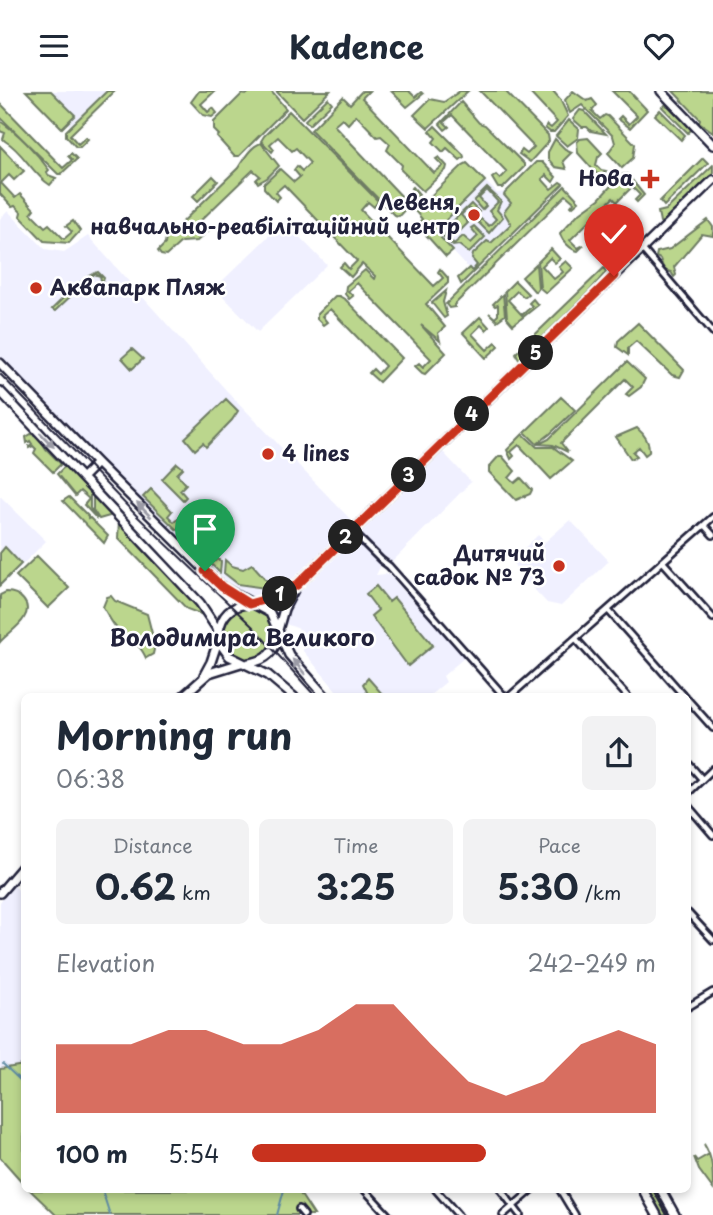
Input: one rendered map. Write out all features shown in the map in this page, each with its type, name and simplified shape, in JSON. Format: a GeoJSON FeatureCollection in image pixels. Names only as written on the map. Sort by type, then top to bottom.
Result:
{"type":"FeatureCollection","features":[{"type":"Feature","properties":{"kind":"main road"},"geometry":{"type":"LineString","coordinates":[[661,91],[713,145]]}},
{"type":"Feature","properties":{"kind":"main road"},"geometry":{"type":"LineString","coordinates":[[186,693],[201,678],[211,662],[223,618],[228,612],[242,604],[278,596],[297,585],[713,180]]}},
{"type":"Feature","properties":{"kind":"main road"},"geometry":{"type":"LineString","coordinates":[[0,363],[222,587],[271,613],[278,632],[297,665],[322,693]]}},
{"type":"Feature","properties":{"kind":"main road"},"geometry":{"type":"LineString","coordinates":[[0,391],[200,603],[219,635],[224,651],[274,678],[289,693]]}},
{"type":"Feature","properties":{"kind":"main road"},"geometry":{"type":"LineString","coordinates":[[83,477],[97,463]]}},
{"type":"Feature","properties":{"kind":"main road"},"geometry":{"type":"LineString","coordinates":[[201,678],[216,670],[263,660],[269,655],[276,645],[284,610],[297,585]]}},
{"type":"Feature","properties":{"kind":"main road"},"geometry":{"type":"LineString","coordinates":[[0,893],[21,868]]}},
{"type":"Feature","properties":{"kind":"main road"},"geometry":{"type":"LineString","coordinates":[[645,1193],[657,1215]]}},
{"type":"Feature","properties":{"kind":"main road"},"geometry":{"type":"LineString","coordinates":[[663,1193],[675,1215]]}},
{"type":"Feature","properties":{"kind":"street"},"geometry":{"type":"LineString","coordinates":[[642,249],[713,332]]}},
{"type":"Feature","properties":{"kind":"street"},"geometry":{"type":"LineString","coordinates":[[512,693],[713,517]]}},
{"type":"Feature","properties":{"kind":"street"},"geometry":{"type":"LineString","coordinates":[[704,525],[713,535]]}},
{"type":"Feature","properties":{"kind":"street"},"geometry":{"type":"LineString","coordinates":[[352,531],[389,566],[503,693]]}},
{"type":"Feature","properties":{"kind":"street"},"geometry":{"type":"LineString","coordinates":[[663,562],[713,618]]}},
{"type":"Feature","properties":{"kind":"street"},"geometry":{"type":"LineString","coordinates":[[608,610],[682,693]]}},
{"type":"Feature","properties":{"kind":"street"},"geometry":{"type":"LineString","coordinates":[[576,639],[624,693]]}},
{"type":"Feature","properties":{"kind":"street"},"geometry":{"type":"LineString","coordinates":[[691,704],[713,729]]}},
{"type":"Feature","properties":{"kind":"street"},"geometry":{"type":"LineString","coordinates":[[691,766],[702,779]]}},
{"type":"Feature","properties":{"kind":"street"},"geometry":{"type":"LineString","coordinates":[[691,790],[713,769]]}},
{"type":"Feature","properties":{"kind":"street"},"geometry":{"type":"LineString","coordinates":[[691,809],[713,835]]}},
{"type":"Feature","properties":{"kind":"street"},"geometry":{"type":"LineString","coordinates":[[691,916],[713,940]]}},
{"type":"Feature","properties":{"kind":"street"},"geometry":{"type":"LineString","coordinates":[[691,1005],[713,992]]}},
{"type":"Feature","properties":{"kind":"street"},"geometry":{"type":"LineString","coordinates":[[368,1193],[388,1215]]}},
{"type":"Feature","properties":{"kind":"street"},"geometry":{"type":"LineString","coordinates":[[439,1193],[458,1215]]}},
{"type":"Feature","properties":{"kind":"street"},"geometry":{"type":"LineString","coordinates":[[503,1193],[520,1215]]}},
{"type":"Feature","properties":{"kind":"street"},"geometry":{"type":"LineString","coordinates":[[503,1215],[528,1193]]}},
{"type":"Feature","properties":{"kind":"street"},"geometry":{"type":"LineString","coordinates":[[563,1193],[575,1215]]}},
{"type":"Feature","properties":{"kind":"street"},"geometry":{"type":"LineString","coordinates":[[299,1209],[304,1215]]}},
{"type":"Feature","properties":{"kind":"shaded area"},"geometry":{"type":"Polygon","coordinates":[[[36,91],[108,91],[71,127],[36,91]]]}},
{"type":"Feature","properties":{"kind":"shaded area","name":"Левеня, навчально-реабілітаційний центр"},"geometry":{"type":"Polygon","coordinates":[[[467,163],[497,193],[505,192],[525,173],[548,197],[471,271],[415,211],[467,163]]]}},
{"type":"Feature","properties":{"kind":"shaded area"},"geometry":{"type":"Polygon","coordinates":[[[8,211],[45,249],[64,252],[88,236],[226,390],[353,522],[281,590],[270,595],[251,597],[221,583],[0,357],[0,219],[8,211]]]}},
{"type":"Feature","properties":{"kind":"shaded area"},"geometry":{"type":"Polygon","coordinates":[[[284,221],[327,265],[258,332],[215,288],[284,221]]]}},
{"type":"Feature","properties":{"kind":"shaded area"},"geometry":{"type":"Polygon","coordinates":[[[442,451],[471,482],[390,564],[382,560],[358,534],[442,451]]]}},
{"type":"Feature","properties":{"kind":"shaded area"},"geometry":{"type":"Polygon","coordinates":[[[0,496],[46,541],[0,587],[0,496]]]}},
{"type":"Feature","properties":{"kind":"shaded area","name":"Дитячий садок № 73"},"geometry":{"type":"Polygon","coordinates":[[[570,520],[609,561],[561,606],[547,603],[518,572],[512,560],[538,535],[545,542],[570,520]]]}},
{"type":"Feature","properties":{"kind":"shaded area"},"geometry":{"type":"Polygon","coordinates":[[[355,539],[381,565],[376,575],[388,574],[465,657],[443,676],[446,682],[433,693],[338,693],[303,651],[302,630],[286,624],[294,597],[355,539]]]}},
{"type":"Feature","properties":{"kind":"shaded area"},"geometry":{"type":"Polygon","coordinates":[[[14,886],[21,892],[21,1066],[0,1069],[0,902],[14,886]]]}},
{"type":"Feature","properties":{"kind":"green space"},"geometry":{"type":"Polygon","coordinates":[[[26,91],[51,91],[75,115],[62,128],[26,91]]]}},
{"type":"Feature","properties":{"kind":"green space"},"geometry":{"type":"Polygon","coordinates":[[[107,91],[115,91],[70,135],[78,144],[86,137],[88,139],[80,147],[76,147],[66,136],[66,131],[107,91]]]}},
{"type":"Feature","properties":{"kind":"green space"},"geometry":{"type":"Polygon","coordinates":[[[199,91],[215,91],[201,104],[208,112],[213,108],[217,113],[212,117],[203,115],[191,102],[199,91]]]}},
{"type":"Feature","properties":{"kind":"green space"},"geometry":{"type":"Polygon","coordinates":[[[251,91],[271,91],[286,109],[239,156],[234,156],[217,137],[219,135],[214,130],[214,122],[242,94],[246,95],[251,91]]]}},
{"type":"Feature","properties":{"kind":"green space"},"geometry":{"type":"Polygon","coordinates":[[[276,91],[330,91],[302,118],[276,91]]]}},
{"type":"Feature","properties":{"kind":"green space"},"geometry":{"type":"Polygon","coordinates":[[[362,91],[369,91],[362,98],[434,173],[443,166],[436,159],[439,157],[447,166],[423,191],[401,170],[402,165],[387,150],[390,144],[381,136],[377,137],[356,115],[348,124],[342,118],[334,125],[406,201],[415,193],[411,189],[413,187],[419,194],[399,216],[394,215],[311,130],[343,97],[350,104],[362,91]]]}},
{"type":"Feature","properties":{"kind":"green space"},"geometry":{"type":"Polygon","coordinates":[[[391,91],[409,91],[415,97],[421,92],[423,94],[407,107],[391,91]]]}},
{"type":"Feature","properties":{"kind":"green space"},"geometry":{"type":"Polygon","coordinates":[[[460,91],[468,91],[428,128],[414,115],[430,99],[444,102],[460,91]]]}},
{"type":"Feature","properties":{"kind":"green space"},"geometry":{"type":"Polygon","coordinates":[[[480,91],[505,91],[548,135],[549,141],[530,162],[519,154],[522,150],[527,154],[534,147],[480,91]]]}},
{"type":"Feature","properties":{"kind":"green space"},"geometry":{"type":"Polygon","coordinates":[[[528,91],[553,91],[560,99],[568,116],[554,132],[545,128],[547,125],[551,128],[557,122],[528,91]]]}},
{"type":"Feature","properties":{"kind":"green space"},"geometry":{"type":"Polygon","coordinates":[[[573,91],[587,101],[592,99],[597,105],[592,111],[600,119],[608,116],[635,144],[633,158],[622,168],[608,153],[615,143],[613,136],[582,105],[570,113],[565,100],[573,91]]]}},
{"type":"Feature","properties":{"kind":"green space"},"geometry":{"type":"Polygon","coordinates":[[[612,91],[629,91],[647,110],[630,128],[618,119],[621,116],[629,124],[637,116],[612,91]]]}},
{"type":"Feature","properties":{"kind":"green space"},"geometry":{"type":"Polygon","coordinates":[[[673,91],[713,91],[713,132],[699,122],[700,119],[673,91]]]}},
{"type":"Feature","properties":{"kind":"green space"},"geometry":{"type":"Polygon","coordinates":[[[328,98],[332,103],[309,125],[305,120],[328,98]]]}},
{"type":"Feature","properties":{"kind":"green space"},"geometry":{"type":"Polygon","coordinates":[[[461,102],[479,123],[485,125],[524,164],[503,188],[498,188],[492,178],[496,175],[500,179],[507,172],[452,115],[444,122],[449,127],[445,130],[440,124],[461,102]]]}},
{"type":"Feature","properties":{"kind":"green space"},"geometry":{"type":"Polygon","coordinates":[[[0,103],[63,168],[72,160],[68,156],[71,153],[77,159],[58,174],[0,117],[0,103]]]}},
{"type":"Feature","properties":{"kind":"green space"},"geometry":{"type":"Polygon","coordinates":[[[662,107],[672,107],[692,129],[688,133],[662,107]]]}},
{"type":"Feature","properties":{"kind":"green space"},"geometry":{"type":"Polygon","coordinates":[[[580,110],[606,134],[582,127],[573,119],[580,110]]]}},
{"type":"Feature","properties":{"kind":"green space"},"geometry":{"type":"Polygon","coordinates":[[[660,110],[685,135],[681,140],[655,115],[660,110]]]}},
{"type":"Feature","properties":{"kind":"green space"},"geometry":{"type":"Polygon","coordinates":[[[289,111],[378,201],[374,207],[368,202],[361,210],[434,286],[443,278],[438,272],[440,269],[448,278],[448,283],[426,304],[445,327],[438,333],[440,341],[421,325],[446,353],[425,374],[415,366],[419,363],[423,367],[431,359],[357,283],[348,291],[353,296],[349,299],[345,294],[346,286],[365,270],[374,279],[375,276],[362,264],[351,277],[340,267],[344,263],[349,269],[357,261],[284,185],[276,192],[280,197],[276,201],[264,188],[264,184],[280,169],[294,182],[300,177],[294,170],[297,166],[302,171],[310,163],[296,148],[292,151],[278,137],[270,144],[274,149],[272,152],[261,141],[289,111]]]}},
{"type":"Feature","properties":{"kind":"green space"},"geometry":{"type":"Polygon","coordinates":[[[569,120],[579,129],[578,138],[567,146],[556,136],[569,120]]]}},
{"type":"Feature","properties":{"kind":"green space"},"geometry":{"type":"Polygon","coordinates":[[[0,121],[33,150],[49,170],[48,175],[56,178],[50,185],[3,139],[5,133],[0,131],[0,121]]]}},
{"type":"Feature","properties":{"kind":"green space"},"geometry":{"type":"Polygon","coordinates":[[[435,126],[464,157],[460,160],[447,148],[443,152],[433,142],[436,138],[430,131],[435,126]]]}},
{"type":"Feature","properties":{"kind":"green space"},"geometry":{"type":"Polygon","coordinates":[[[588,138],[602,153],[596,165],[606,171],[604,174],[597,174],[578,153],[577,142],[588,138]]]}},
{"type":"Feature","properties":{"kind":"green space"},"geometry":{"type":"Polygon","coordinates":[[[555,139],[572,152],[563,161],[566,169],[555,167],[548,159],[548,152],[555,139]]]}},
{"type":"Feature","properties":{"kind":"green space"},"geometry":{"type":"Polygon","coordinates":[[[261,143],[279,166],[258,183],[256,180],[260,176],[253,170],[196,225],[202,231],[207,227],[209,230],[197,241],[181,242],[166,256],[161,255],[158,251],[165,244],[166,238],[238,168],[250,150],[261,143]]]}},
{"type":"Feature","properties":{"kind":"green space"},"geometry":{"type":"Polygon","coordinates":[[[0,146],[24,171],[14,180],[9,175],[1,183],[15,198],[20,194],[34,209],[31,213],[45,227],[49,224],[64,239],[72,232],[66,226],[73,221],[80,231],[69,243],[44,241],[20,216],[21,212],[0,194],[0,146]]]}},
{"type":"Feature","properties":{"kind":"green space"},"geometry":{"type":"Polygon","coordinates":[[[703,158],[708,163],[664,206],[660,201],[703,158]]]}},
{"type":"Feature","properties":{"kind":"green space"},"geometry":{"type":"Polygon","coordinates":[[[536,162],[542,162],[556,177],[553,182],[546,175],[542,179],[551,189],[560,182],[563,184],[461,284],[458,278],[469,268],[472,271],[477,265],[472,259],[473,254],[487,241],[491,243],[511,224],[504,212],[511,203],[504,195],[536,162]]]}},
{"type":"Feature","properties":{"kind":"green space"},"geometry":{"type":"Polygon","coordinates":[[[467,163],[485,181],[438,228],[441,238],[453,251],[446,257],[417,225],[422,219],[415,211],[467,163]]]}},
{"type":"Feature","properties":{"kind":"green space"},"geometry":{"type":"Polygon","coordinates":[[[713,165],[713,174],[663,223],[660,222],[658,212],[666,210],[713,165]]]}},
{"type":"Feature","properties":{"kind":"green space"},"geometry":{"type":"Polygon","coordinates":[[[627,174],[644,195],[637,202],[635,200],[640,195],[632,187],[617,202],[613,198],[570,240],[578,248],[584,245],[578,251],[569,247],[560,233],[577,215],[599,199],[621,175],[627,174]]]}},
{"type":"Feature","properties":{"kind":"green space"},"geometry":{"type":"Polygon","coordinates":[[[213,176],[218,181],[198,201],[193,196],[213,176]]]}},
{"type":"Feature","properties":{"kind":"green space"},"geometry":{"type":"Polygon","coordinates":[[[565,186],[579,201],[572,207],[574,202],[566,195],[454,305],[455,307],[449,308],[446,304],[565,186]]]}},
{"type":"Feature","properties":{"kind":"green space"},"geometry":{"type":"Polygon","coordinates":[[[487,188],[501,201],[497,210],[503,217],[489,233],[478,222],[481,219],[489,226],[496,219],[489,211],[498,202],[487,190],[479,198],[486,206],[482,210],[474,201],[487,188]]]}},
{"type":"Feature","properties":{"kind":"green space"},"geometry":{"type":"Polygon","coordinates":[[[471,204],[479,212],[476,215],[468,208],[461,215],[468,223],[461,230],[453,221],[471,204]]]}},
{"type":"Feature","properties":{"kind":"green space"},"geometry":{"type":"Polygon","coordinates":[[[708,220],[713,227],[713,236],[702,234],[674,267],[674,277],[671,272],[664,270],[660,259],[656,257],[657,252],[670,249],[708,220]]]}},
{"type":"Feature","properties":{"kind":"green space"},"geometry":{"type":"Polygon","coordinates":[[[474,226],[485,237],[469,253],[459,245],[453,246],[442,235],[443,233],[454,244],[463,236],[471,243],[478,236],[471,228],[474,226]]]}},
{"type":"Feature","properties":{"kind":"green space"},"geometry":{"type":"Polygon","coordinates":[[[551,249],[560,259],[555,263],[550,258],[542,266],[554,279],[563,272],[559,267],[566,261],[573,268],[546,293],[540,288],[538,262],[551,249]]]}},
{"type":"Feature","properties":{"kind":"green space"},"geometry":{"type":"Polygon","coordinates":[[[536,264],[538,288],[535,292],[522,277],[536,264]]]}},
{"type":"Feature","properties":{"kind":"green space"},"geometry":{"type":"Polygon","coordinates":[[[604,268],[606,272],[589,292],[519,360],[516,353],[604,268]]]}},
{"type":"Feature","properties":{"kind":"green space"},"geometry":{"type":"Polygon","coordinates":[[[98,272],[104,278],[102,284],[100,276],[94,274],[55,311],[52,309],[79,284],[91,275],[98,272]]]}},
{"type":"Feature","properties":{"kind":"green space"},"geometry":{"type":"Polygon","coordinates":[[[515,281],[528,294],[524,297],[517,291],[508,300],[522,315],[532,306],[529,303],[533,299],[538,305],[513,325],[507,318],[505,291],[515,281]]]}},
{"type":"Feature","properties":{"kind":"green space"},"geometry":{"type":"Polygon","coordinates":[[[446,291],[443,302],[447,316],[444,318],[432,303],[446,291]]]}},
{"type":"Feature","properties":{"kind":"green space"},"geometry":{"type":"Polygon","coordinates":[[[503,294],[505,315],[497,321],[489,313],[495,318],[498,315],[498,305],[493,304],[503,294]]]}},
{"type":"Feature","properties":{"kind":"green space"},"geometry":{"type":"Polygon","coordinates":[[[335,296],[346,300],[402,358],[379,382],[369,373],[373,369],[378,374],[385,366],[330,309],[322,316],[327,322],[323,325],[317,319],[317,314],[335,296]]]}},
{"type":"Feature","properties":{"kind":"green space"},"geometry":{"type":"Polygon","coordinates":[[[480,317],[489,327],[486,330],[481,325],[472,334],[487,350],[496,342],[499,346],[486,358],[463,333],[480,317]]]}},
{"type":"Feature","properties":{"kind":"green space"},"geometry":{"type":"Polygon","coordinates":[[[638,323],[684,370],[680,377],[672,375],[636,341],[628,348],[628,355],[617,347],[618,341],[638,323]]]}},
{"type":"Feature","properties":{"kind":"green space"},"geometry":{"type":"Polygon","coordinates":[[[132,349],[143,359],[132,369],[122,358],[132,349]]]}},
{"type":"Feature","properties":{"kind":"green space"},"geometry":{"type":"Polygon","coordinates":[[[627,362],[645,379],[641,387],[629,396],[626,394],[633,387],[625,379],[561,443],[568,452],[553,445],[539,444],[549,439],[627,362]]]}},
{"type":"Feature","properties":{"kind":"green space"},"geometry":{"type":"Polygon","coordinates":[[[561,397],[575,410],[537,444],[525,432],[561,397]]]}},
{"type":"Feature","properties":{"kind":"green space"},"geometry":{"type":"Polygon","coordinates":[[[226,399],[238,411],[206,447],[203,443],[195,450],[185,438],[226,399]]]}},
{"type":"Feature","properties":{"kind":"green space"},"geometry":{"type":"Polygon","coordinates":[[[637,428],[649,445],[649,452],[645,455],[639,447],[633,452],[637,456],[631,459],[616,437],[637,428]]]}},
{"type":"Feature","properties":{"kind":"green space"},"geometry":{"type":"Polygon","coordinates":[[[31,434],[38,436],[61,464],[53,472],[34,453],[36,449],[33,446],[29,448],[32,444],[30,441],[27,443],[26,437],[31,434]]]}},
{"type":"Feature","properties":{"kind":"green space"},"geometry":{"type":"Polygon","coordinates":[[[523,434],[537,447],[553,447],[572,461],[551,479],[519,445],[511,452],[514,456],[511,459],[507,450],[523,434]]]}},
{"type":"Feature","properties":{"kind":"green space"},"geometry":{"type":"Polygon","coordinates":[[[499,456],[515,471],[509,478],[515,483],[521,478],[532,490],[530,494],[516,500],[489,472],[489,467],[499,456]]]}},
{"type":"Feature","properties":{"kind":"green space"},"geometry":{"type":"Polygon","coordinates":[[[177,463],[183,468],[177,474],[186,484],[180,490],[186,497],[183,500],[162,479],[177,463]]]}},
{"type":"Feature","properties":{"kind":"green space"},"geometry":{"type":"Polygon","coordinates":[[[65,466],[90,492],[90,508],[97,519],[84,505],[89,499],[80,491],[75,496],[57,474],[65,466]]]}},
{"type":"Feature","properties":{"kind":"green space"},"geometry":{"type":"Polygon","coordinates":[[[151,489],[172,511],[168,516],[174,522],[179,518],[184,522],[177,530],[143,497],[151,489]]]}},
{"type":"Feature","properties":{"kind":"green space"},"geometry":{"type":"Polygon","coordinates":[[[93,493],[113,515],[99,519],[93,510],[93,493]]]}},
{"type":"Feature","properties":{"kind":"green space"},"geometry":{"type":"Polygon","coordinates":[[[69,497],[88,519],[108,536],[104,543],[63,501],[69,497]]]}},
{"type":"Feature","properties":{"kind":"green space"},"geometry":{"type":"Polygon","coordinates":[[[119,521],[203,615],[187,609],[118,538],[119,521]]]}},
{"type":"Feature","properties":{"kind":"green space"},"geometry":{"type":"Polygon","coordinates":[[[193,535],[199,541],[197,545],[214,562],[218,559],[221,562],[220,573],[187,540],[193,535]]]}},
{"type":"Feature","properties":{"kind":"green space"},"geometry":{"type":"Polygon","coordinates":[[[5,547],[21,564],[0,585],[0,553],[5,547]]]}},
{"type":"Feature","properties":{"kind":"green space"},"geometry":{"type":"Polygon","coordinates":[[[37,556],[69,588],[48,608],[16,576],[37,556]]]}},
{"type":"Feature","properties":{"kind":"green space"},"geometry":{"type":"Polygon","coordinates":[[[225,560],[232,566],[243,569],[252,564],[270,584],[265,588],[238,584],[224,573],[225,560]]]}},
{"type":"Feature","properties":{"kind":"green space"},"geometry":{"type":"Polygon","coordinates":[[[376,586],[389,602],[394,598],[433,645],[408,666],[371,616],[378,610],[366,594],[376,586]]]}},
{"type":"Feature","properties":{"kind":"green space"},"geometry":{"type":"Polygon","coordinates":[[[6,592],[20,597],[27,608],[24,618],[0,642],[0,595],[6,592]]]}},
{"type":"Feature","properties":{"kind":"green space"},"geometry":{"type":"Polygon","coordinates":[[[111,596],[115,601],[147,614],[155,645],[153,654],[146,658],[140,648],[114,625],[103,607],[107,597],[111,596]]]}},
{"type":"Feature","properties":{"kind":"green space"},"geometry":{"type":"Polygon","coordinates":[[[248,607],[258,609],[266,615],[272,623],[272,643],[266,651],[258,657],[248,659],[238,657],[230,651],[224,643],[222,633],[224,623],[230,615],[238,609],[248,607]]]}},
{"type":"Feature","properties":{"kind":"green space"},"geometry":{"type":"Polygon","coordinates":[[[368,678],[381,693],[368,693],[363,684],[368,678]]]}},
{"type":"Feature","properties":{"kind":"green space"},"geometry":{"type":"Polygon","coordinates":[[[21,1066],[21,1181],[0,1157],[0,1069],[21,1066]]]}},
{"type":"Feature","properties":{"kind":"green space"},"geometry":{"type":"Polygon","coordinates":[[[709,1154],[713,1189],[699,1170],[694,1157],[697,1161],[709,1154]]]}},
{"type":"Feature","properties":{"kind":"green space"},"geometry":{"type":"Polygon","coordinates":[[[33,1193],[300,1193],[314,1215],[56,1215],[33,1193]]]}},
{"type":"Feature","properties":{"kind":"green space"},"geometry":{"type":"Polygon","coordinates":[[[649,1193],[657,1193],[668,1215],[661,1215],[649,1193]]]}},
{"type":"Feature","properties":{"kind":"waterway"},"geometry":{"type":"LineString","coordinates":[[3,1064],[21,1081]]}},
{"type":"Feature","properties":{"kind":"waterway"},"geometry":{"type":"LineString","coordinates":[[103,1193],[110,1215]]}},
{"type":"Feature","properties":{"kind":"waterway"},"geometry":{"type":"LineString","coordinates":[[277,1215],[283,1193]]}},
{"type":"Feature","properties":{"kind":"tram line"},"geometry":{"type":"LineString","coordinates":[[0,374],[136,515],[252,626],[312,693]]}},
{"type":"Feature","properties":{"kind":"tram line"},"geometry":{"type":"LineString","coordinates":[[655,1193],[667,1215]]}},
{"type":"Feature","properties":{"kind":"place","name":"Нова"},"geometry":{"type":"Point","coordinates":[650,179]}},
{"type":"Feature","properties":{"kind":"place","name":"Левеня, навчально-реабілітаційний центр"},"geometry":{"type":"Point","coordinates":[474,215]}},
{"type":"Feature","properties":{"kind":"place","name":"Аквапарк Пляж"},"geometry":{"type":"Point","coordinates":[36,288]}},
{"type":"Feature","properties":{"kind":"place","name":"4 lines"},"geometry":{"type":"Point","coordinates":[268,454]}},
{"type":"Feature","properties":{"kind":"place","name":"Дитячий садок № 73"},"geometry":{"type":"Point","coordinates":[559,566]}},
{"type":"Feature","properties":{"kind":"district","name":"Володимира Великого"},"geometry":{"type":"Point","coordinates":[242,638]}},
{"type":"Feature","properties":{"kind":"route"},"geometry":{"type":"LineString","coordinates":[[205,571],[222,587],[249,604],[278,596],[297,585],[614,276]]}}]}
